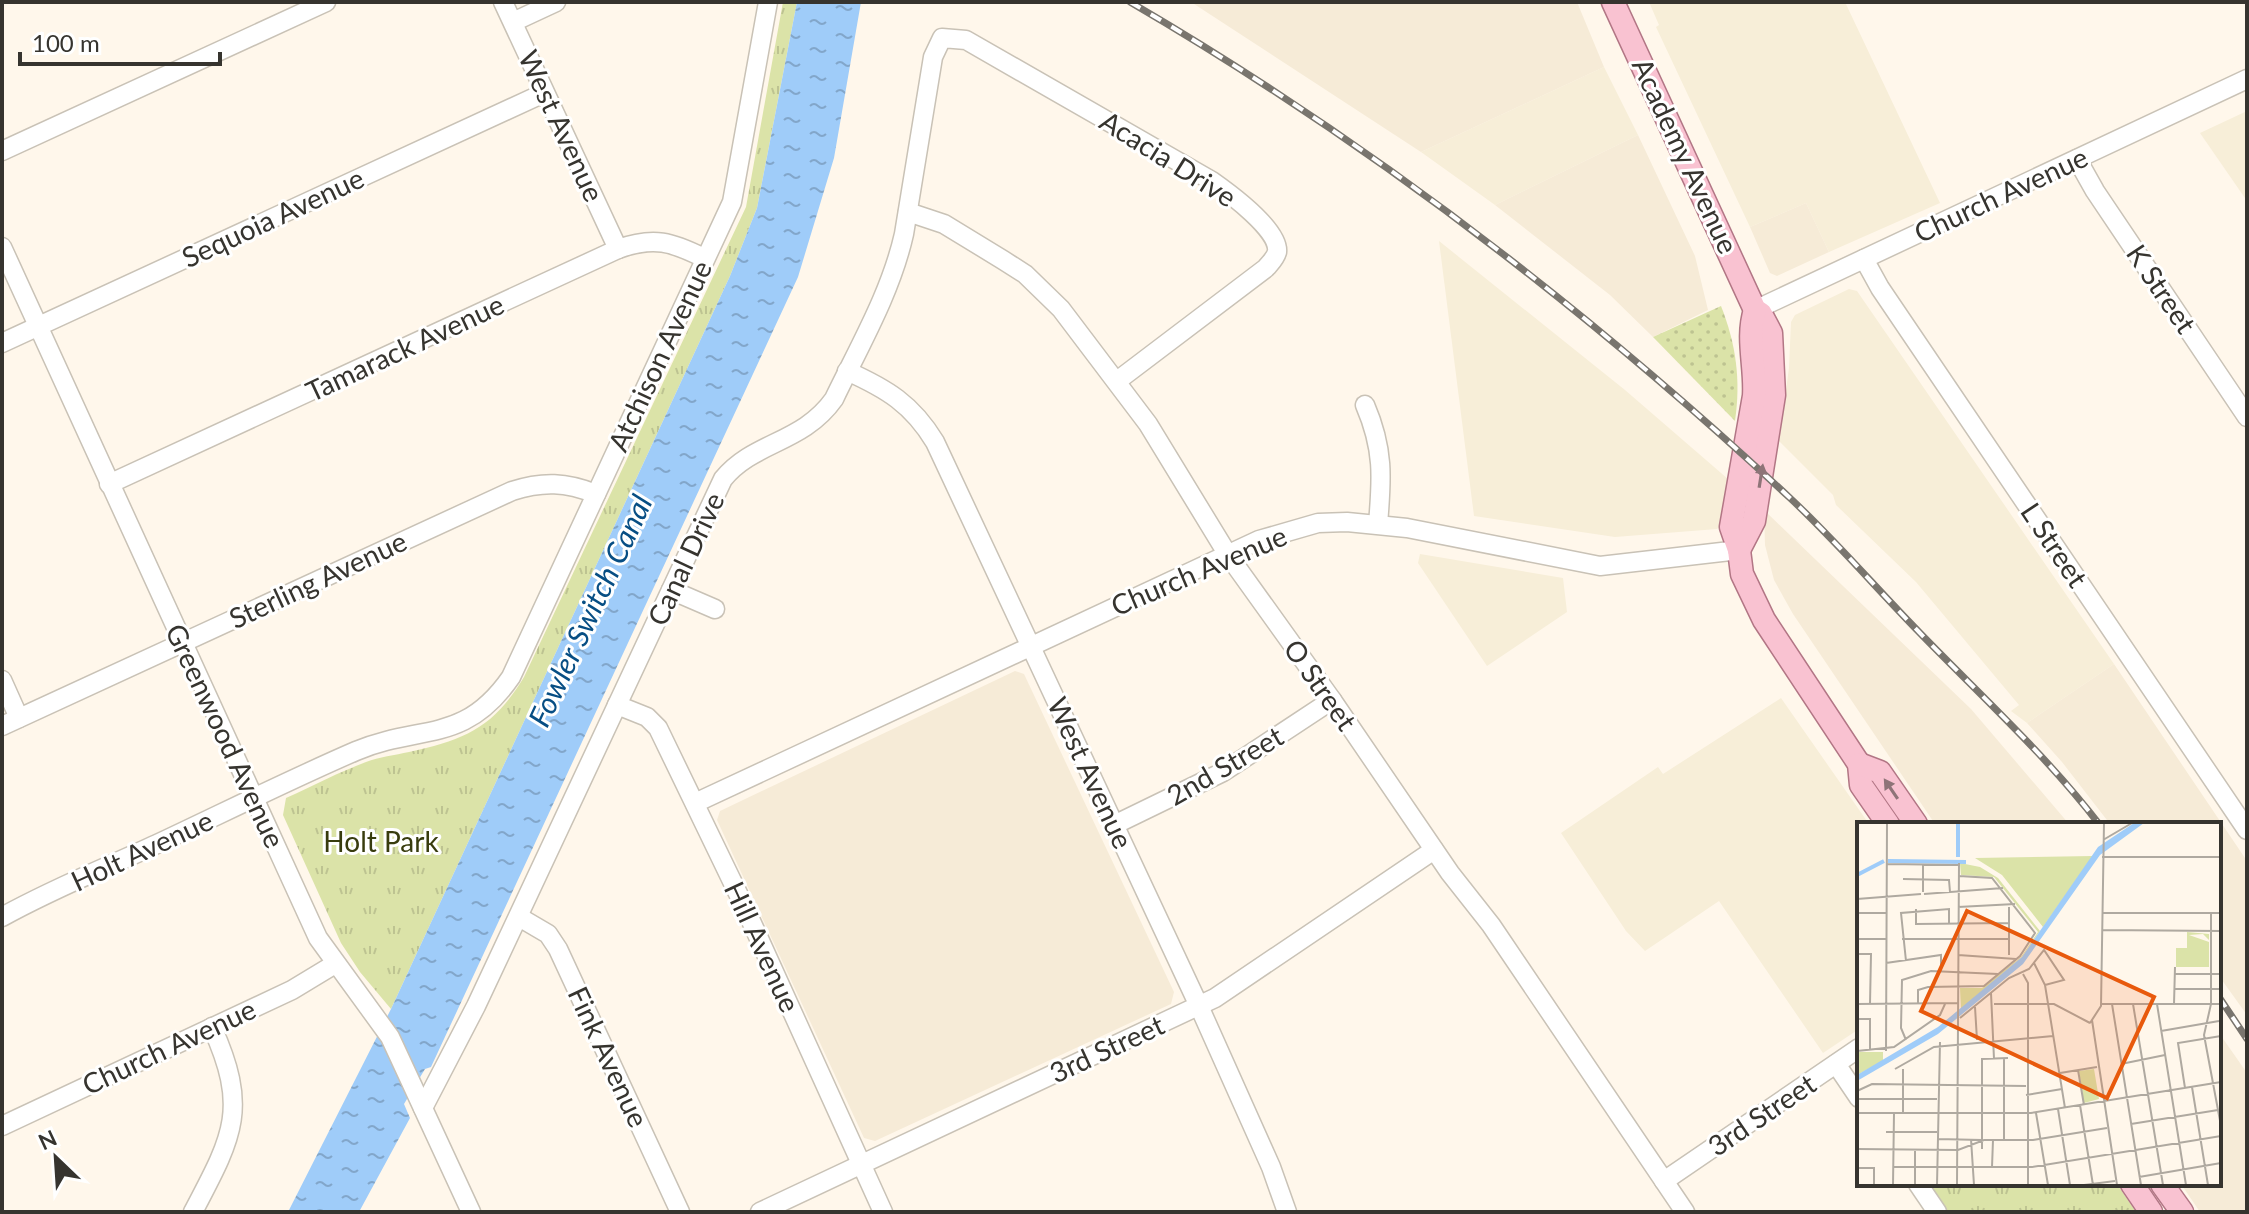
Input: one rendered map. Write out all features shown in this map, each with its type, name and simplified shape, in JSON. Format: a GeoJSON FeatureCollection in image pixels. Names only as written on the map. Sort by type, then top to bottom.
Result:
{"type":"FeatureCollection","features":[{"type":"Feature","properties":{"kind":"main road","name":"Academy Avenue"},"geometry":{"type":"LineString","coordinates":[[1613,2],[1755,310],[1761,314],[1771,333],[1774,395],[1754,521],[1739,550]]}},
{"type":"Feature","properties":{"kind":"main road"},"geometry":{"type":"LineString","coordinates":[[1739,550],[1742,574],[1756,606],[1859,764],[1861,785],[1887,822]]}},
{"type":"Feature","properties":{"kind":"main road"},"geometry":{"type":"LineString","coordinates":[[1859,764],[1880,772],[1915,822]]}},
{"type":"Feature","properties":{"kind":"main road"},"geometry":{"type":"LineString","coordinates":[[2133,1186],[2151,1212]]}},
{"type":"Feature","properties":{"kind":"main road"},"geometry":{"type":"LineString","coordinates":[[2163,1186],[2182,1212]]}},
{"type":"Feature","properties":{"kind":"street"},"geometry":{"type":"LineString","coordinates":[[2,151],[326,2]]}},
{"type":"Feature","properties":{"kind":"street","name":"West Avenue"},"geometry":{"type":"LineString","coordinates":[[503,2],[618,249]]}},
{"type":"Feature","properties":{"kind":"street"},"geometry":{"type":"LineString","coordinates":[[513,22],[556,2]]}},
{"type":"Feature","properties":{"kind":"street","name":"Atchison Avenue"},"geometry":{"type":"LineString","coordinates":[[499,693],[511,677],[704,258],[720,231],[735,187],[768,2]]}},
{"type":"Feature","properties":{"kind":"street","name":"Canal Drive"},"geometry":{"type":"LineString","coordinates":[[423,1108],[519,917],[723,479],[735,465],[812,424],[834,399],[893,277],[908,212],[933,57],[942,38]]}},
{"type":"Feature","properties":{"kind":"street","name":"Acacia Drive"},"geometry":{"type":"LineString","coordinates":[[942,38],[966,40],[1212,181],[1243,205],[1274,239],[1278,249],[1266,268],[1117,381]]}},
{"type":"Feature","properties":{"kind":"street","name":"Church Avenue"},"geometry":{"type":"LineString","coordinates":[[1755,310],[2247,79]]}},
{"type":"Feature","properties":{"kind":"street","name":"Sequoia Avenue"},"geometry":{"type":"LineString","coordinates":[[2,343],[544,93]]}},
{"type":"Feature","properties":{"kind":"street","name":"K Street"},"geometry":{"type":"LineString","coordinates":[[2077,159],[2095,191],[2247,416]]}},
{"type":"Feature","properties":{"kind":"street","name":"O Street"},"geometry":{"type":"LineString","coordinates":[[908,212],[944,224],[1025,274],[1061,309],[1117,381],[1156,436],[1228,555],[1499,938],[1685,1212]]}},
{"type":"Feature","properties":{"kind":"street","name":"Tamarack Avenue"},"geometry":{"type":"LineString","coordinates":[[109,484],[618,249],[637,242],[659,241],[677,245],[704,258]]}},
{"type":"Feature","properties":{"kind":"street","name":"Greenwood Avenue"},"geometry":{"type":"LineString","coordinates":[[2,247],[318,938],[390,1037],[471,1212]]}},
{"type":"Feature","properties":{"kind":"street","name":"L Street"},"geometry":{"type":"LineString","coordinates":[[1864,259],[1880,288],[2247,830]]}},
{"type":"Feature","properties":{"kind":"street","name":"West Avenue"},"geometry":{"type":"LineString","coordinates":[[847,371],[883,387],[922,420],[935,442],[1199,1006],[1271,1167],[1287,1212]]}},
{"type":"Feature","properties":{"kind":"street"},"geometry":{"type":"LineString","coordinates":[[1365,405],[1381,453],[1383,475],[1378,524]]}},
{"type":"Feature","properties":{"kind":"street","name":"Sterling Avenue"},"geometry":{"type":"LineString","coordinates":[[11,722],[512,491],[534,484],[556,482],[596,494]]}},
{"type":"Feature","properties":{"kind":"street","name":"Church Avenue"},"geometry":{"type":"LineString","coordinates":[[695,803],[1259,540],[1318,523],[1378,524],[1600,566],[1739,550]]}},
{"type":"Feature","properties":{"kind":"street"},"geometry":{"type":"LineString","coordinates":[[671,590],[715,609]]}},
{"type":"Feature","properties":{"kind":"street"},"geometry":{"type":"LineString","coordinates":[[2,680],[11,722]]}},
{"type":"Feature","properties":{"kind":"street","name":"Holt Avenue"},"geometry":{"type":"LineString","coordinates":[[2,917],[359,750],[453,726],[470,717],[499,693]]}},
{"type":"Feature","properties":{"kind":"street","name":"2nd Street"},"geometry":{"type":"LineString","coordinates":[[1114,825],[1223,772],[1332,700]]}},
{"type":"Feature","properties":{"kind":"street","name":"Hill Avenue"},"geometry":{"type":"LineString","coordinates":[[617,705],[653,721],[695,803],[883,1212]]}},
{"type":"Feature","properties":{"kind":"street"},"geometry":{"type":"LineString","coordinates":[[2230,806],[2247,795]]}},
{"type":"Feature","properties":{"kind":"street","name":"3rd Street"},"geometry":{"type":"LineString","coordinates":[[760,1212],[1229,990],[1434,850]]}},
{"type":"Feature","properties":{"kind":"street","name":"Fink Avenue"},"geometry":{"type":"LineString","coordinates":[[519,917],[548,934],[558,949],[680,1212]]}},
{"type":"Feature","properties":{"kind":"street","name":"Church Avenue"},"geometry":{"type":"LineString","coordinates":[[2,1126],[292,990],[335,964]]}},
{"type":"Feature","properties":{"kind":"street"},"geometry":{"type":"LineString","coordinates":[[193,1212],[230,1136],[234,1111],[229,1068],[212,1027]]}},
{"type":"Feature","properties":{"kind":"street","name":"3rd Street"},"geometry":{"type":"LineString","coordinates":[[1664,1181],[1857,1049]]}},
{"type":"Feature","properties":{"kind":"street"},"geometry":{"type":"LineString","coordinates":[[1836,1064],[1857,1095]]}},
{"type":"Feature","properties":{"kind":"street"},"geometry":{"type":"LineString","coordinates":[[1919,1186],[1937,1212]]}},
{"type":"Feature","properties":{"kind":"shaded area"},"geometry":{"type":"Polygon","coordinates":[[[1191,2],[1577,2],[1604,67],[1421,152],[1191,2]]]}},
{"type":"Feature","properties":{"kind":"shaded area"},"geometry":{"type":"Polygon","coordinates":[[[1649,2],[1845,2],[1940,203],[1829,252],[1806,203],[1750,227],[1656,27],[1659,25],[1649,2]]]}},
{"type":"Feature","properties":{"kind":"shaded area"},"geometry":{"type":"Polygon","coordinates":[[[1604,67],[1638,135],[1495,205],[1421,152],[1604,67]]]}},
{"type":"Feature","properties":{"kind":"shaded area"},"geometry":{"type":"Polygon","coordinates":[[[2247,111],[2247,201],[2200,133],[2247,111]]]}},
{"type":"Feature","properties":{"kind":"shaded area"},"geometry":{"type":"Polygon","coordinates":[[[1638,135],[1695,256],[1708,310],[1653,337],[1610,295],[1495,205],[1638,135]]]}},
{"type":"Feature","properties":{"kind":"shaded area"},"geometry":{"type":"Polygon","coordinates":[[[1806,203],[1829,252],[1777,276],[1770,273],[1750,227],[1806,203]]]}},
{"type":"Feature","properties":{"kind":"shaded area"},"geometry":{"type":"Polygon","coordinates":[[[1439,241],[1625,390],[1728,479],[1722,525],[1717,529],[1615,537],[1474,516],[1439,241]]]}},
{"type":"Feature","properties":{"kind":"shaded area"},"geometry":{"type":"Polygon","coordinates":[[[1849,289],[1857,291],[2114,664],[2027,723],[2011,711],[2019,705],[1916,582],[1836,505],[1833,495],[1779,441],[1789,368],[1791,322],[1795,315],[1849,289]]]}},
{"type":"Feature","properties":{"kind":"shaded area"},"geometry":{"type":"Polygon","coordinates":[[[1764,510],[1971,709],[2067,822],[1934,822],[1793,614],[1774,580],[1765,545],[1764,510]]]}},
{"type":"Feature","properties":{"kind":"shaded area"},"geometry":{"type":"Polygon","coordinates":[[[1420,554],[1563,578],[1567,612],[1487,666],[1418,563],[1420,554]]]}},
{"type":"Feature","properties":{"kind":"shaded area"},"geometry":{"type":"Polygon","coordinates":[[[2114,664],[2221,822],[2108,822],[2027,723],[2114,664]]]}},
{"type":"Feature","properties":{"kind":"shaded area"},"geometry":{"type":"Polygon","coordinates":[[[1015,671],[1024,674],[1174,992],[1171,1004],[875,1141],[864,1138],[717,820],[720,811],[1015,671]]]}},
{"type":"Feature","properties":{"kind":"shaded area"},"geometry":{"type":"Polygon","coordinates":[[[1781,698],[1868,822],[1857,822],[1857,1030],[1823,1053],[1719,901],[1645,951],[1626,931],[1561,833],[1658,767],[1663,774],[1781,698]]]}},
{"type":"Feature","properties":{"kind":"shaded area"},"geometry":{"type":"Polygon","coordinates":[[[2221,822],[2247,861],[2247,1015],[2221,979],[2221,822]]]}},
{"type":"Feature","properties":{"kind":"shaded area"},"geometry":{"type":"Polygon","coordinates":[[[2221,1036],[2247,1073],[2247,1212],[2200,1212],[2182,1186],[2221,1186],[2221,1036]]]}},
{"type":"Feature","properties":{"kind":"green space","name":"Holt Park"},"geometry":{"type":"Polygon","coordinates":[[[783,2],[797,2],[757,208],[730,276],[391,1009],[341,943],[283,815],[286,798],[366,762],[447,742],[476,729],[501,708],[524,677],[746,207],[783,2]]]}},
{"type":"Feature","properties":{"kind":"green space"},"geometry":{"type":"Polygon","coordinates":[[[1721,306],[1736,362],[1735,421],[1653,337],[1721,306]]]}},
{"type":"Feature","properties":{"kind":"green space"},"geometry":{"type":"Polygon","coordinates":[[[1927,1186],[2118,1186],[2136,1212],[1945,1212],[1927,1186]]]}},
{"type":"Feature","properties":{"kind":"water","name":"Fowler Switch Canal"},"geometry":{"type":"Polygon","coordinates":[[[797,2],[861,2],[834,158],[798,277],[431,1067],[425,1069],[404,1104],[410,1118],[359,1212],[288,1212],[391,1009],[730,276],[757,208],[797,2]]]}},
{"type":"Feature","properties":{"kind":"railway"},"geometry":{"type":"LineString","coordinates":[[1130,2],[1306,112],[1391,171],[1556,295],[1635,361],[1807,514],[2035,750],[2097,822]]}},
{"type":"Feature","properties":{"kind":"railway"},"geometry":{"type":"LineString","coordinates":[[2221,1000],[2247,1039]]}}]}
